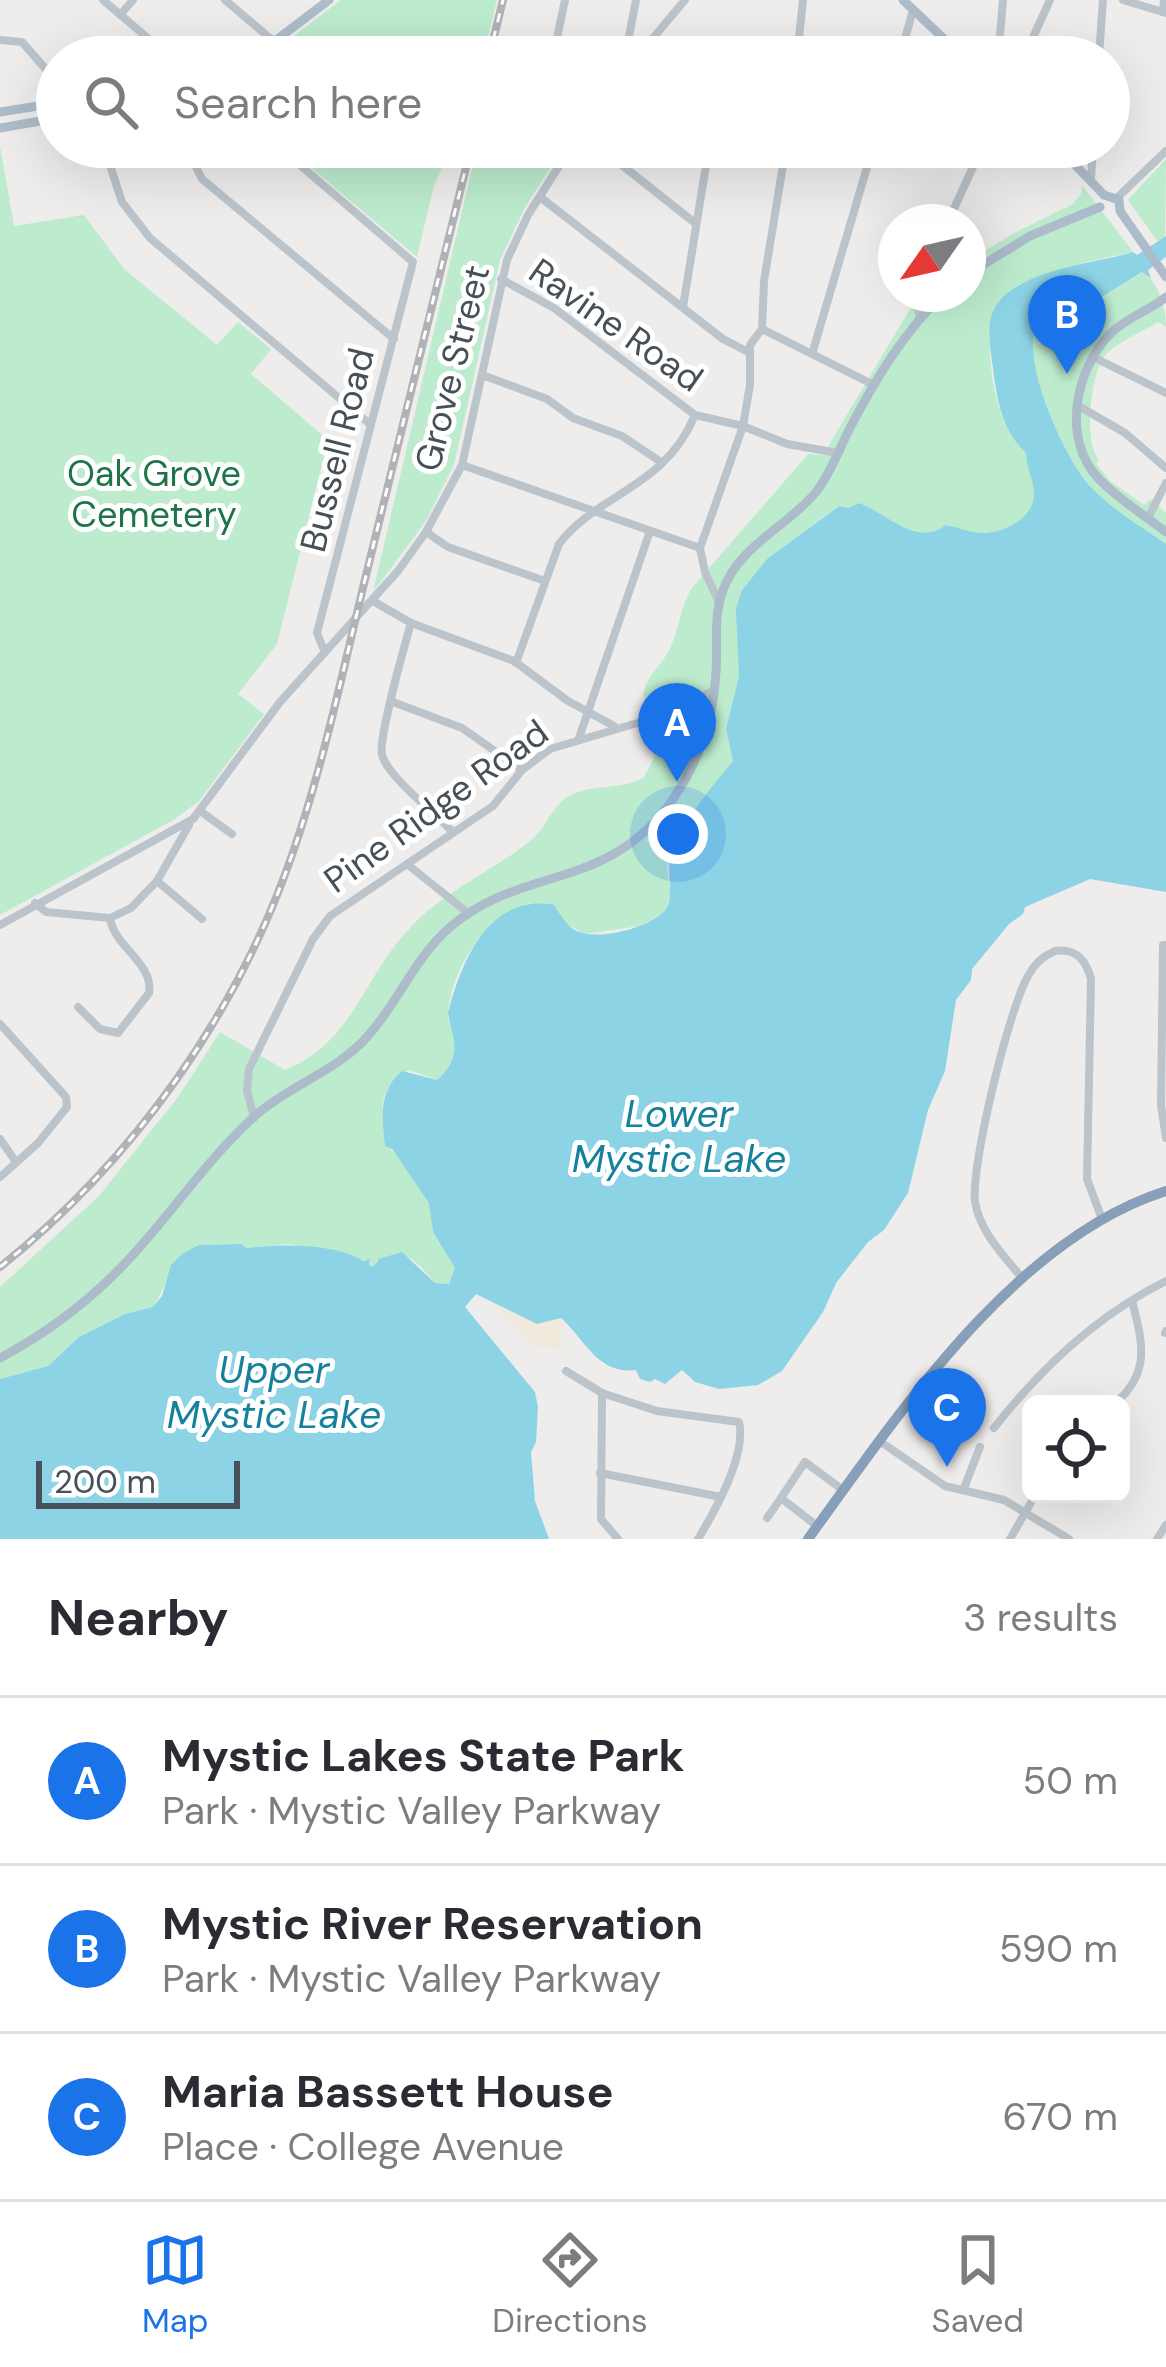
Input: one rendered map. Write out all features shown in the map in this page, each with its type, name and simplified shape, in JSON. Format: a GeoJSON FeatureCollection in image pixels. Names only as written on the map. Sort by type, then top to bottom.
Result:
{"type":"FeatureCollection","features":[{"type":"Feature","properties":{"kind":"highway"},"geometry":{"type":"LineString","coordinates":[[808,1539],[962,1336],[1023,1279],[1102,1219],[1166,1191]]}},
{"type":"Feature","properties":{"kind":"main road"},"geometry":{"type":"LineString","coordinates":[[279,36],[329,0]]}},
{"type":"Feature","properties":{"kind":"main road"},"geometry":{"type":"LineString","coordinates":[[903,0],[941,36]]}},
{"type":"Feature","properties":{"kind":"main road"},"geometry":{"type":"LineString","coordinates":[[0,112],[36,106]]}},
{"type":"Feature","properties":{"kind":"main road"},"geometry":{"type":"LineString","coordinates":[[0,128],[36,122]]}},
{"type":"Feature","properties":{"kind":"main road"},"geometry":{"type":"LineString","coordinates":[[1080,168],[1111,215],[1120,211]]}},
{"type":"Feature","properties":{"kind":"main road"},"geometry":{"type":"LineString","coordinates":[[986,263],[1030,236],[1117,198],[1120,211],[1166,277]]}},
{"type":"Feature","properties":{"kind":"main road"},"geometry":{"type":"LineString","coordinates":[[1166,297],[1118,326],[1093,357],[1078,405],[1079,437],[1088,465],[1103,483],[1166,532]]}},
{"type":"Feature","properties":{"kind":"main road"},"geometry":{"type":"LineString","coordinates":[[1145,310],[1166,306]]}},
{"type":"Feature","properties":{"kind":"main road"},"geometry":{"type":"LineString","coordinates":[[0,1358],[51,1327],[102,1286],[254,1118],[364,1041],[427,950],[468,913],[511,892],[594,867],[634,841],[667,807],[704,738],[715,689],[719,602],[737,564],[814,493],[874,385],[927,312]]}},
{"type":"Feature","properties":{"kind":"street"},"geometry":{"type":"LineString","coordinates":[[103,0],[146,36]]}},
{"type":"Feature","properties":{"kind":"street"},"geometry":{"type":"LineString","coordinates":[[120,14],[133,0]]}},
{"type":"Feature","properties":{"kind":"street"},"geometry":{"type":"LineString","coordinates":[[225,0],[268,36]]}},
{"type":"Feature","properties":{"kind":"street"},"geometry":{"type":"LineString","coordinates":[[557,36],[565,0]]}},
{"type":"Feature","properties":{"kind":"street"},"geometry":{"type":"LineString","coordinates":[[629,36],[636,0]]}},
{"type":"Feature","properties":{"kind":"street"},"geometry":{"type":"LineString","coordinates":[[655,36],[685,0]]}},
{"type":"Feature","properties":{"kind":"street"},"geometry":{"type":"LineString","coordinates":[[799,36],[803,0]]}},
{"type":"Feature","properties":{"kind":"street"},"geometry":{"type":"LineString","coordinates":[[1000,36],[1003,0]]}},
{"type":"Feature","properties":{"kind":"street"},"geometry":{"type":"LineString","coordinates":[[1034,36],[1050,0]]}},
{"type":"Feature","properties":{"kind":"street"},"geometry":{"type":"LineString","coordinates":[[1100,36],[1103,0]]}},
{"type":"Feature","properties":{"kind":"street"},"geometry":{"type":"LineString","coordinates":[[1123,0],[1165,12],[1164,0]]}},
{"type":"Feature","properties":{"kind":"street"},"geometry":{"type":"LineString","coordinates":[[906,36],[914,10]]}},
{"type":"Feature","properties":{"kind":"street"},"geometry":{"type":"LineString","coordinates":[[0,40],[22,42],[36,58]]}},
{"type":"Feature","properties":{"kind":"street"},"geometry":{"type":"LineString","coordinates":[[1117,198],[1166,151]]}},
{"type":"Feature","properties":{"kind":"street"},"geometry":{"type":"LineString","coordinates":[[111,168],[122,202],[150,238],[371,425]]}},
{"type":"Feature","properties":{"kind":"street"},"geometry":{"type":"LineString","coordinates":[[196,168],[202,179],[394,339]]}},
{"type":"Feature","properties":{"kind":"street","name":"Bussell Road"},"geometry":{"type":"LineString","coordinates":[[303,168],[413,262],[317,633],[324,650]]}},
{"type":"Feature","properties":{"kind":"street","name":"Grove Street"},"geometry":{"type":"LineString","coordinates":[[110,918],[131,908],[157,881],[196,815],[268,717],[370,604],[426,532],[462,465],[502,279],[515,240],[558,168]]}},
{"type":"Feature","properties":{"kind":"street"},"geometry":{"type":"LineString","coordinates":[[625,168],[696,224]]}},
{"type":"Feature","properties":{"kind":"street"},"geometry":{"type":"LineString","coordinates":[[683,307],[705,168]]}},
{"type":"Feature","properties":{"kind":"street"},"geometry":{"type":"LineString","coordinates":[[719,602],[700,548],[742,426],[750,385],[750,345],[761,329],[783,168]]}},
{"type":"Feature","properties":{"kind":"street"},"geometry":{"type":"LineString","coordinates":[[812,354],[867,168]]}},
{"type":"Feature","properties":{"kind":"street"},"geometry":{"type":"LineString","coordinates":[[956,204],[972,168]]}},
{"type":"Feature","properties":{"kind":"street"},"geometry":{"type":"LineString","coordinates":[[1091,179],[1092,168]]}},
{"type":"Feature","properties":{"kind":"street"},"geometry":{"type":"LineString","coordinates":[[540,196],[723,339],[750,353]]}},
{"type":"Feature","properties":{"kind":"street","name":"Ravine Road"},"geometry":{"type":"LineString","coordinates":[[502,279],[554,308],[694,415],[742,426],[787,444],[838,452]]}},
{"type":"Feature","properties":{"kind":"street"},"geometry":{"type":"LineString","coordinates":[[919,312],[920,319]]}},
{"type":"Feature","properties":{"kind":"street"},"geometry":{"type":"LineString","coordinates":[[761,329],[874,385]]}},
{"type":"Feature","properties":{"kind":"street"},"geometry":{"type":"LineString","coordinates":[[1093,357],[1166,393]]}},
{"type":"Feature","properties":{"kind":"street"},"geometry":{"type":"LineString","coordinates":[[482,375],[547,399],[573,418],[622,436],[662,463]]}},
{"type":"Feature","properties":{"kind":"street"},"geometry":{"type":"LineString","coordinates":[[1078,405],[1125,433],[1166,468]]}},
{"type":"Feature","properties":{"kind":"street"},"geometry":{"type":"LineString","coordinates":[[516,663],[559,544],[643,482],[682,439],[694,415]]}},
{"type":"Feature","properties":{"kind":"street"},"geometry":{"type":"LineString","coordinates":[[462,465],[700,548]]}},
{"type":"Feature","properties":{"kind":"street"},"geometry":{"type":"LineString","coordinates":[[1148,518],[1166,483]]}},
{"type":"Feature","properties":{"kind":"street"},"geometry":{"type":"LineString","coordinates":[[579,738],[650,531]]}},
{"type":"Feature","properties":{"kind":"street"},"geometry":{"type":"LineString","coordinates":[[426,532],[448,547],[545,581]]}},
{"type":"Feature","properties":{"kind":"street"},"geometry":{"type":"LineString","coordinates":[[370,604],[516,663],[615,727]]}},
{"type":"Feature","properties":{"kind":"street"},"geometry":{"type":"LineString","coordinates":[[411,623],[382,754],[390,769],[453,832]]}},
{"type":"Feature","properties":{"kind":"street","name":"Pine Ridge Road"},"geometry":{"type":"LineString","coordinates":[[254,1118],[249,1070],[313,939],[330,916],[493,806],[521,770],[550,749],[671,713],[715,689]]}},
{"type":"Feature","properties":{"kind":"street"},"geometry":{"type":"LineString","coordinates":[[393,702],[462,728],[521,770]]}},
{"type":"Feature","properties":{"kind":"street"},"geometry":{"type":"LineString","coordinates":[[196,815],[232,834]]}},
{"type":"Feature","properties":{"kind":"street","name":"Grove Street"},"geometry":{"type":"LineString","coordinates":[[0,925],[145,848],[196,815]]}},
{"type":"Feature","properties":{"kind":"street"},"geometry":{"type":"LineString","coordinates":[[407,864],[468,913]]}},
{"type":"Feature","properties":{"kind":"street"},"geometry":{"type":"LineString","coordinates":[[157,881],[202,919]]}},
{"type":"Feature","properties":{"kind":"street"},"geometry":{"type":"LineString","coordinates":[[35,903],[46,912],[110,918],[115,936],[148,975],[149,993],[118,1033],[106,1032],[78,1007]]}},
{"type":"Feature","properties":{"kind":"street"},"geometry":{"type":"LineString","coordinates":[[1164,945],[1161,1089],[1166,1138]]}},
{"type":"Feature","properties":{"kind":"street"},"geometry":{"type":"LineString","coordinates":[[1023,1279],[981,1222],[974,1185],[1018,998],[1036,965],[1054,951],[1065,950],[1084,960],[1091,979],[1087,1179],[1102,1219]]}},
{"type":"Feature","properties":{"kind":"street"},"geometry":{"type":"LineString","coordinates":[[0,1178],[38,1143],[67,1107],[55,1084],[2,1031]]}},
{"type":"Feature","properties":{"kind":"street"},"geometry":{"type":"LineString","coordinates":[[0,1139],[16,1162]]}},
{"type":"Feature","properties":{"kind":"street"},"geometry":{"type":"LineString","coordinates":[[994,1428],[1054,1359],[1166,1281]]}},
{"type":"Feature","properties":{"kind":"street"},"geometry":{"type":"LineString","coordinates":[[1124,1395],[1135,1386],[1141,1369],[1132,1301]]}},
{"type":"Feature","properties":{"kind":"street"},"geometry":{"type":"LineString","coordinates":[[566,1371],[602,1393],[679,1416],[739,1422],[741,1441],[721,1497],[698,1539]]}},
{"type":"Feature","properties":{"kind":"street"},"geometry":{"type":"LineString","coordinates":[[602,1393],[601,1519],[618,1539]]}},
{"type":"Feature","properties":{"kind":"street"},"geometry":{"type":"LineString","coordinates":[[881,1442],[946,1486],[991,1495],[1070,1539]]}},
{"type":"Feature","properties":{"kind":"street"},"geometry":{"type":"LineString","coordinates":[[964,1488],[980,1447]]}},
{"type":"Feature","properties":{"kind":"street"},"geometry":{"type":"LineString","coordinates":[[767,1519],[805,1462],[844,1491]]}},
{"type":"Feature","properties":{"kind":"street"},"geometry":{"type":"LineString","coordinates":[[599,1473],[721,1497]]}},
{"type":"Feature","properties":{"kind":"street"},"geometry":{"type":"LineString","coordinates":[[781,1498],[818,1526]]}},
{"type":"Feature","properties":{"kind":"street"},"geometry":{"type":"LineString","coordinates":[[1010,1539],[1030,1503]]}},
{"type":"Feature","properties":{"kind":"street"},"geometry":{"type":"LineString","coordinates":[[1157,1539],[1166,1525]]}},
{"type":"Feature","properties":{"kind":"green space"},"geometry":{"type":"Polygon","coordinates":[[[341,0],[497,0],[488,36],[294,36],[341,0]]]}},
{"type":"Feature","properties":{"kind":"green space","name":"Oak Grove Cemetery"},"geometry":{"type":"Polygon","coordinates":[[[0,146],[14,226],[84,215],[124,269],[217,345],[238,322],[271,349],[251,374],[328,440],[277,644],[238,694],[264,714],[199,801],[175,819],[0,915],[0,146]]]}},
{"type":"Feature","properties":{"kind":"green space"},"geometry":{"type":"Polygon","coordinates":[[[1166,159],[1165,237],[1157,241],[1128,200],[1166,159]]]}},
{"type":"Feature","properties":{"kind":"green space"},"geometry":{"type":"Polygon","coordinates":[[[312,168],[442,168],[417,257],[312,168]]]}},
{"type":"Feature","properties":{"kind":"green space"},"geometry":{"type":"Polygon","coordinates":[[[472,168],[550,168],[500,260],[454,465],[426,521],[373,592],[472,168]]]}},
{"type":"Feature","properties":{"kind":"green space"},"geometry":{"type":"Polygon","coordinates":[[[1082,185],[1133,252],[1019,284],[990,320],[995,391],[1006,425],[1026,453],[1034,490],[1026,517],[1010,527],[984,533],[947,525],[924,532],[859,503],[838,506],[767,559],[742,590],[739,676],[726,729],[733,761],[673,846],[667,867],[671,896],[667,908],[640,926],[584,934],[530,903],[514,910],[474,946],[457,977],[448,1013],[458,1044],[448,1067],[437,1080],[409,1070],[385,1094],[387,1147],[430,1203],[433,1232],[455,1268],[449,1284],[435,1283],[416,1262],[403,1256],[376,1261],[374,1267],[369,1266],[370,1261],[288,1244],[199,1245],[172,1270],[154,1307],[125,1314],[79,1337],[48,1366],[0,1379],[0,1287],[99,1196],[178,1097],[220,1032],[285,1070],[308,1058],[343,1026],[394,947],[423,915],[530,841],[566,798],[644,777],[656,754],[643,693],[672,644],[692,588],[808,454],[823,455],[908,312],[986,312],[986,250],[1073,204],[1082,185]]]}},
{"type":"Feature","properties":{"kind":"green space"},"geometry":{"type":"Polygon","coordinates":[[[1143,272],[1160,296],[1166,327],[1158,322],[1108,352],[1093,389],[1091,438],[1096,463],[1110,481],[1144,505],[1151,499],[1166,513],[1166,544],[1108,503],[1080,473],[1057,433],[1034,360],[1037,323],[1086,307],[1143,272]]]}},
{"type":"Feature","properties":{"kind":"sand"},"geometry":{"type":"Polygon","coordinates":[[[491,1302],[537,1324],[561,1318],[561,1353],[548,1345],[539,1349],[491,1302]]]}},
{"type":"Feature","properties":{"kind":"water","name":"Lower Mystic Lake"},"geometry":{"type":"Polygon","coordinates":[[[1166,236],[1166,257],[1148,270],[1151,278],[1142,272],[1086,307],[1037,323],[1033,339],[1039,384],[1080,474],[1108,503],[1166,544],[1166,892],[1090,879],[1025,907],[972,969],[971,980],[956,1000],[945,1071],[928,1110],[908,1193],[884,1230],[868,1242],[836,1283],[823,1312],[782,1371],[758,1385],[719,1389],[695,1382],[682,1370],[665,1384],[655,1379],[650,1382],[640,1379],[636,1370],[601,1361],[561,1318],[537,1324],[476,1294],[465,1307],[535,1392],[536,1442],[531,1452],[535,1501],[549,1539],[0,1539],[0,1379],[48,1366],[79,1337],[125,1314],[153,1307],[162,1296],[171,1265],[182,1254],[199,1245],[306,1246],[370,1259],[373,1267],[379,1259],[402,1252],[435,1283],[449,1284],[455,1268],[433,1232],[429,1203],[393,1150],[385,1146],[383,1105],[402,1071],[437,1080],[451,1063],[454,1048],[448,1013],[461,973],[482,935],[495,920],[531,904],[554,905],[571,927],[588,934],[638,927],[666,909],[674,845],[733,761],[726,729],[739,676],[736,609],[742,590],[767,559],[839,506],[859,503],[924,532],[946,525],[986,533],[1019,521],[1030,508],[1034,492],[1026,453],[1006,425],[996,392],[989,333],[997,305],[1028,280],[1133,252],[1137,255],[1166,236]]]}},
{"type":"Feature","properties":{"kind":"railway"},"geometry":{"type":"LineString","coordinates":[[494,36],[503,0]]}},
{"type":"Feature","properties":{"kind":"railway"},"geometry":{"type":"LineString","coordinates":[[0,1267],[94,1181],[175,1082],[242,972],[269,914],[325,744],[466,168]]}},
{"type":"Feature","properties":{"kind":"place","name":"Mystic River Reservation"},"geometry":{"type":"Point","coordinates":[1067,374]}},
{"type":"Feature","properties":{"kind":"place","name":"Mystic Lakes State Park"},"geometry":{"type":"Point","coordinates":[677,782]}},
{"type":"Feature","properties":{"kind":"place","name":"Maria Bassett House"},"geometry":{"type":"Point","coordinates":[947,1467]}},
{"type":"Feature","properties":{"kind":"water label","name":"Upper Mystic Lake"},"geometry":{"type":"Point","coordinates":[274,1392]}}]}
